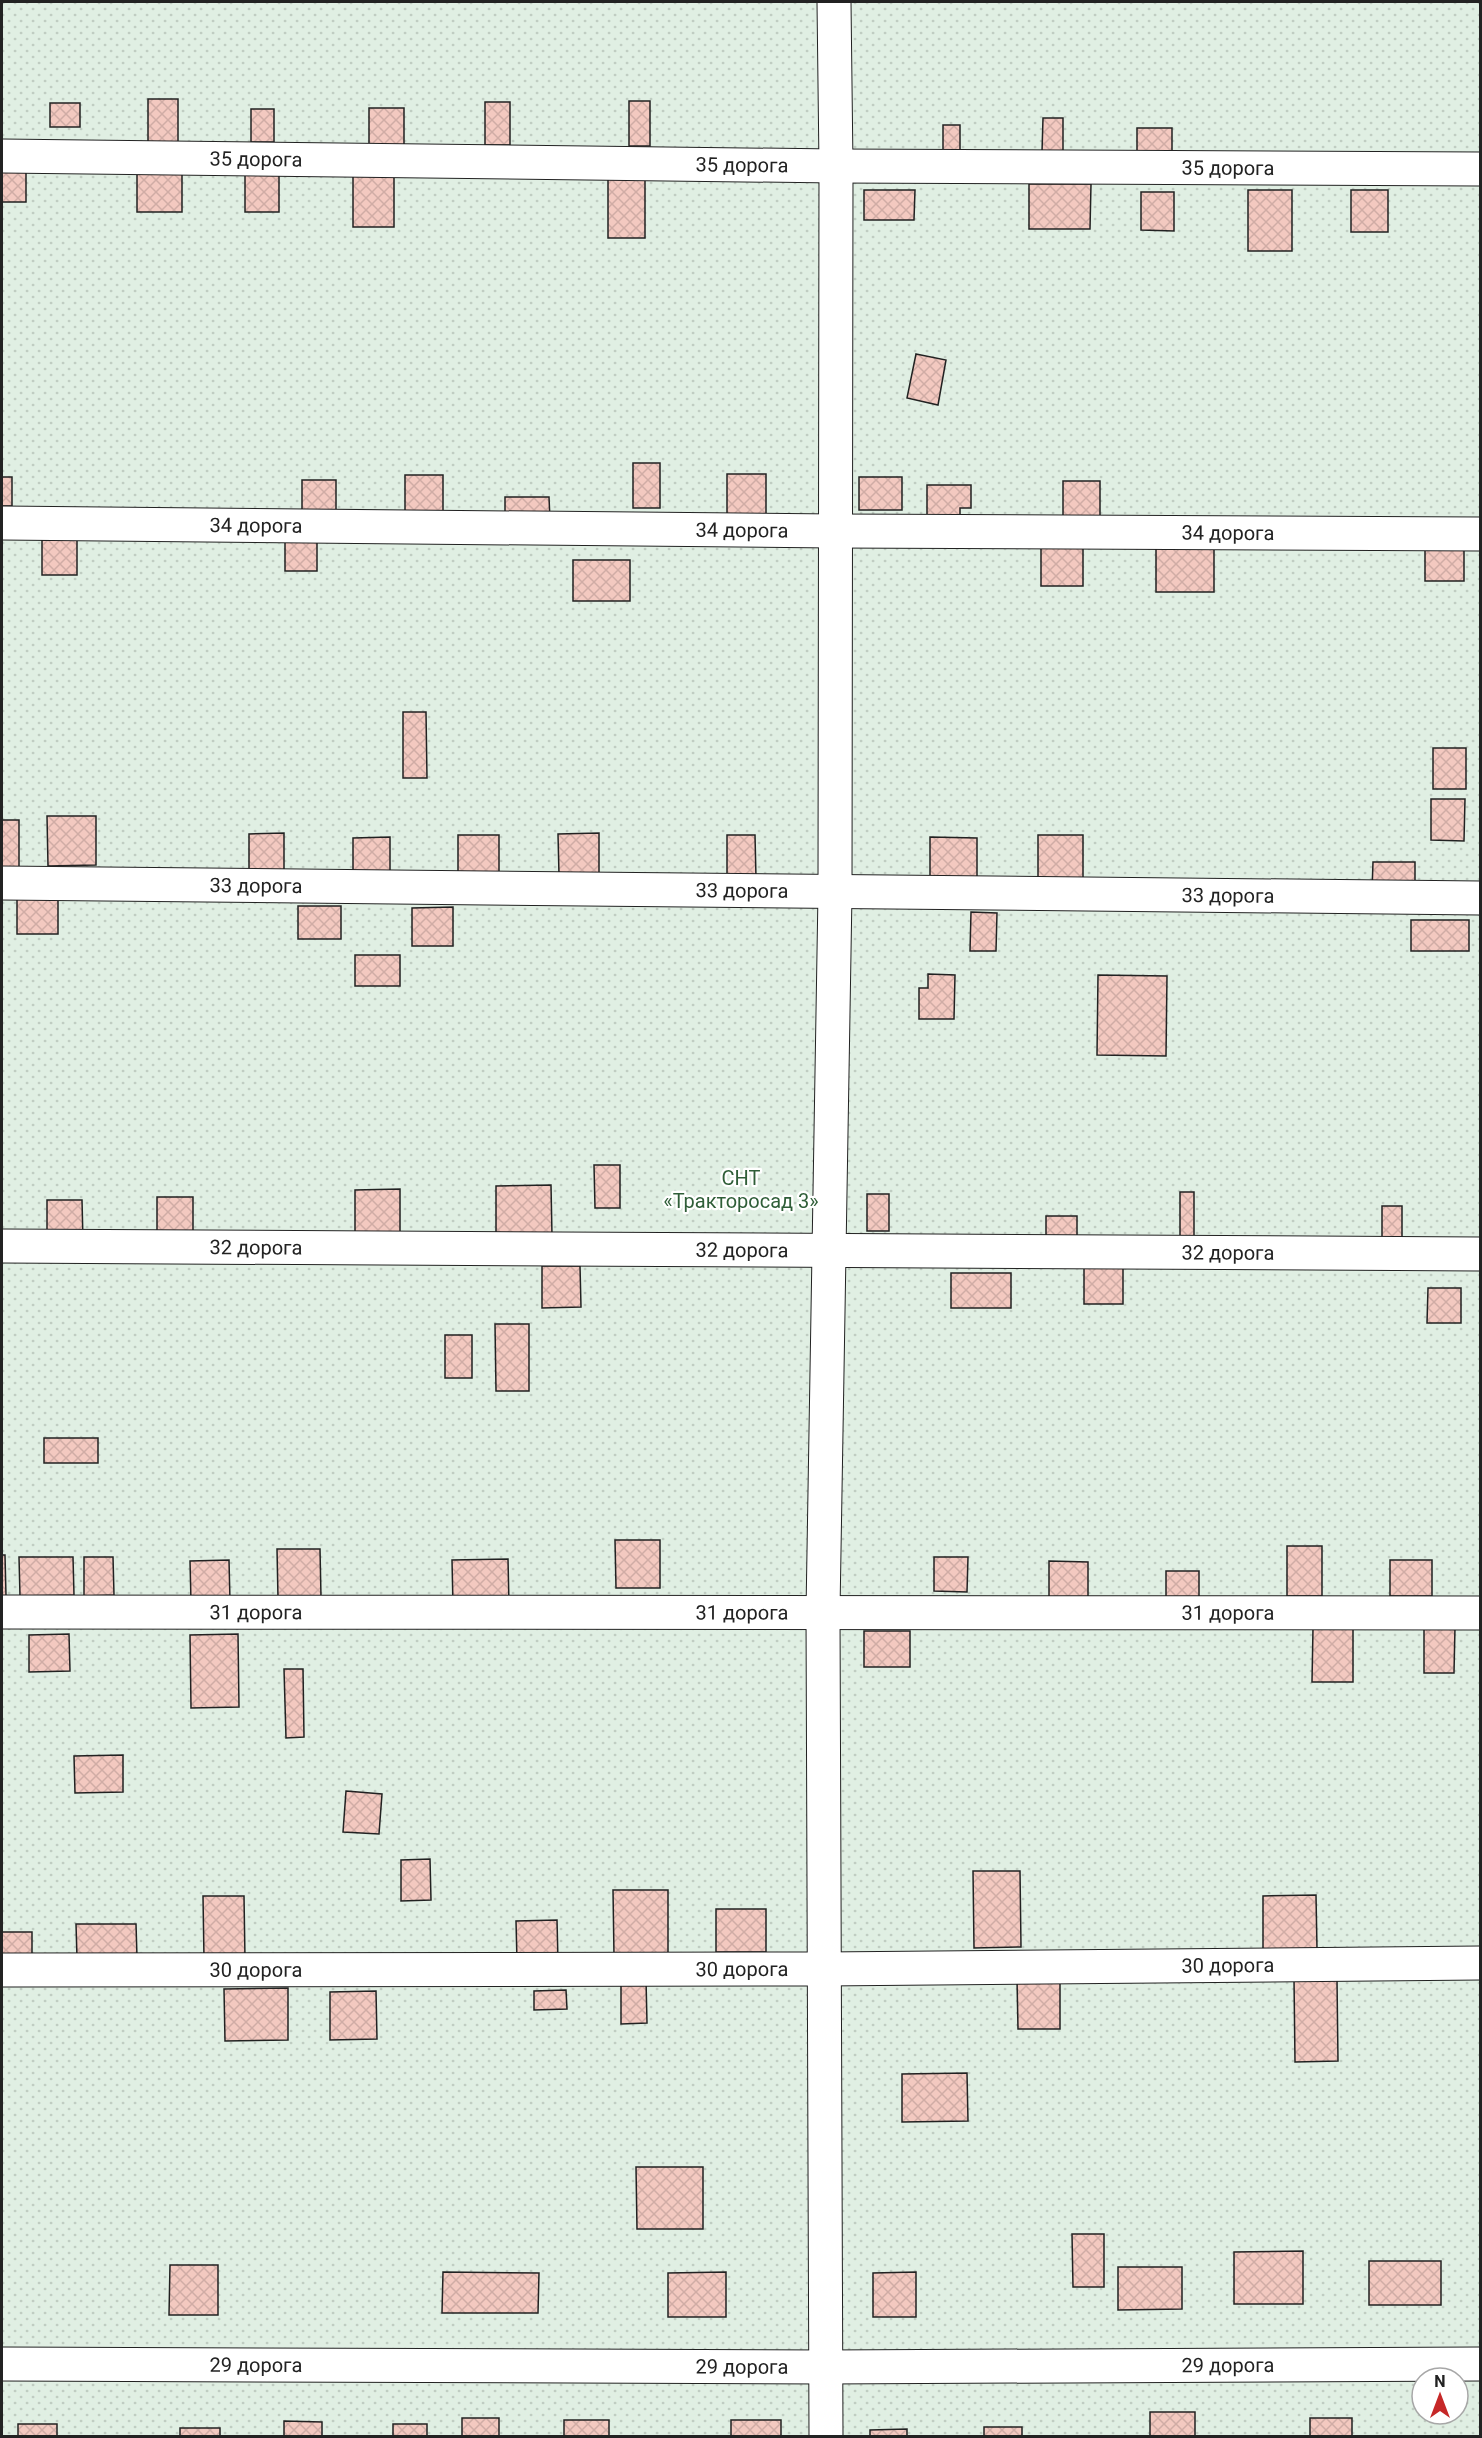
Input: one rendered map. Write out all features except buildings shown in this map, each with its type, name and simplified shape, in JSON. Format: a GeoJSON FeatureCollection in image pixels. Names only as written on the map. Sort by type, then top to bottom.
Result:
{"type":"FeatureCollection","features":[{"type":"Feature","properties":{"kind":"street"},"geometry":{"type":"LineString","coordinates":[[826,2436],[823,1611],[835,893],[836,166],[834,2]]}},
{"type":"Feature","properties":{"kind":"street","name":"35 дорога"},"geometry":{"type":"LineString","coordinates":[[2,156],[836,166],[1480,170]]}},
{"type":"Feature","properties":{"kind":"street","name":"34 дорога"},"geometry":{"type":"LineString","coordinates":[[2,523],[835,531],[1480,534]]}},
{"type":"Feature","properties":{"kind":"street","name":"33 дорога"},"geometry":{"type":"LineString","coordinates":[[2,883],[1480,898]]}},
{"type":"Feature","properties":{"kind":"street","name":"32 дорога"},"geometry":{"type":"LineString","coordinates":[[2,1246],[1480,1254]]}},
{"type":"Feature","properties":{"kind":"street","name":"31 дорога"},"geometry":{"type":"LineString","coordinates":[[2,1612],[1480,1613]]}},
{"type":"Feature","properties":{"kind":"street","name":"30 дорога"},"geometry":{"type":"LineString","coordinates":[[2,1970],[824,1969],[1480,1963]]}},
{"type":"Feature","properties":{"kind":"street","name":"29 дорога"},"geometry":{"type":"LineString","coordinates":[[2,2364],[826,2367],[1480,2364]]}},
{"type":"Feature","properties":{"kind":"green space","name":"СНТ «Тракторосад 3»"},"geometry":{"type":"Polygon","coordinates":[[[2,2],[1480,2],[1480,2436],[2,2436],[2,2]]]}}]}
